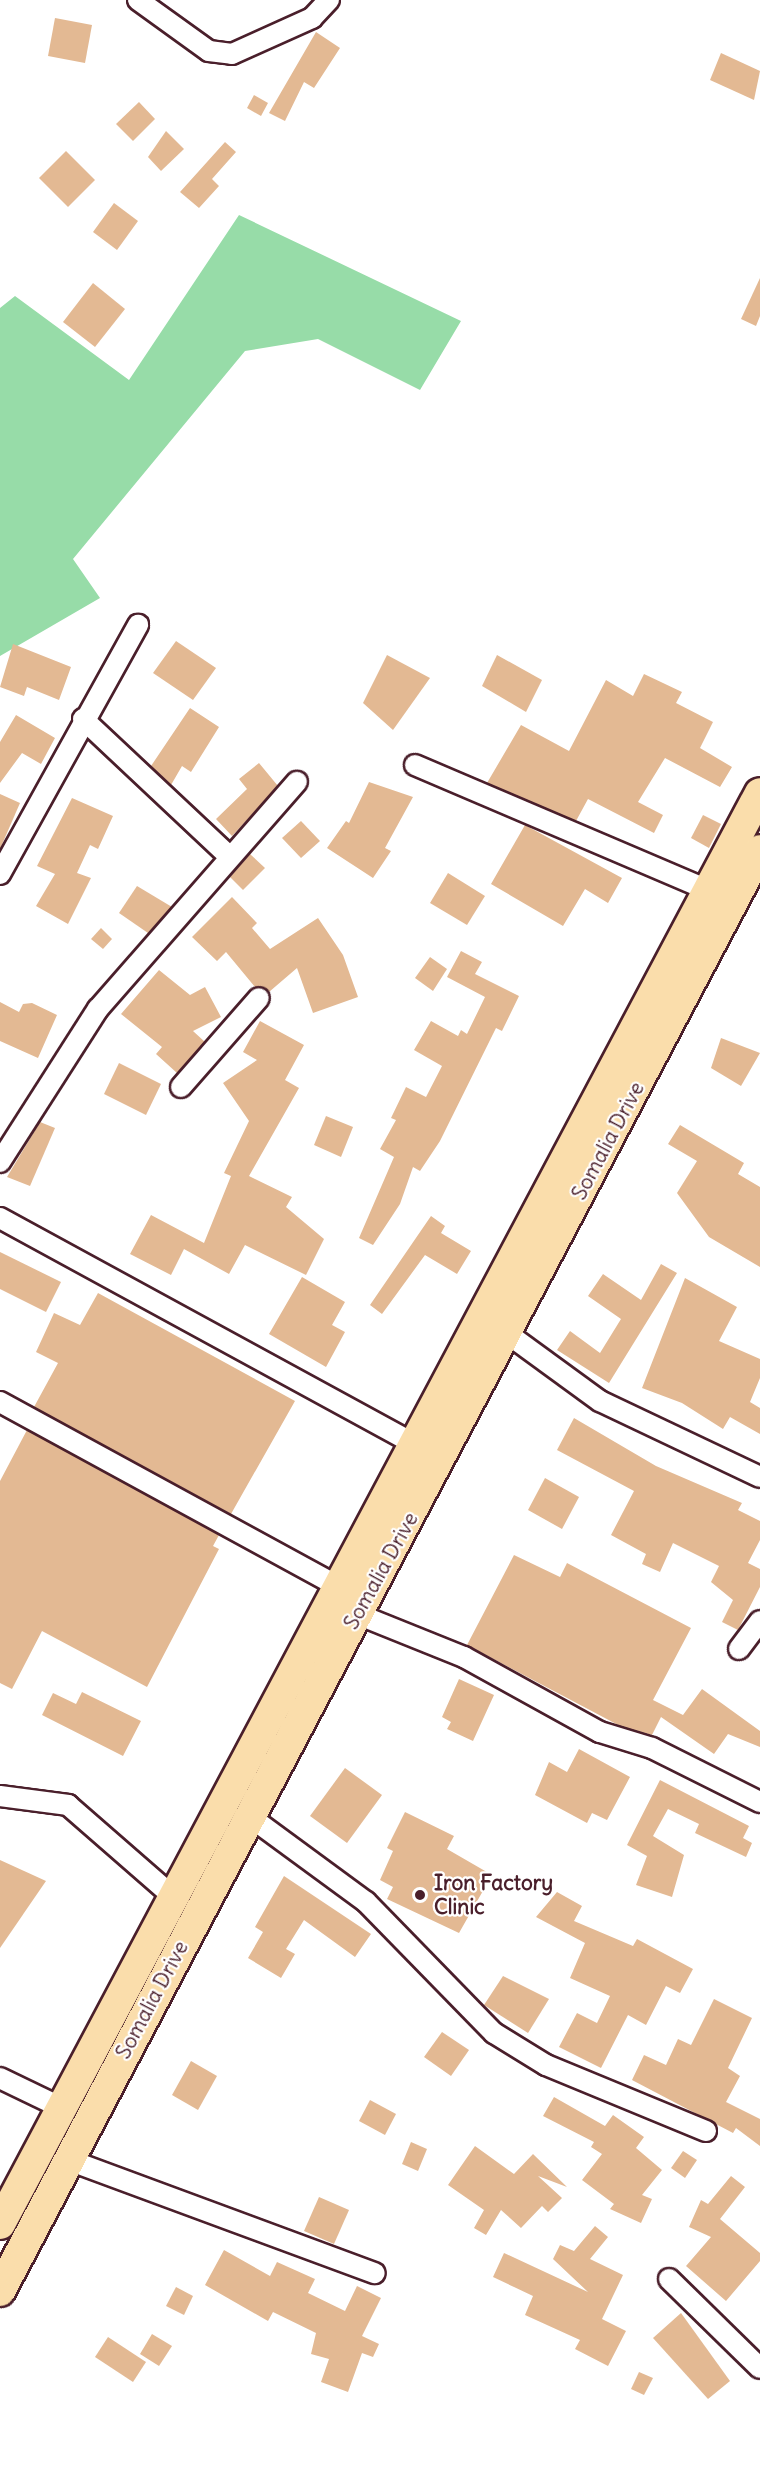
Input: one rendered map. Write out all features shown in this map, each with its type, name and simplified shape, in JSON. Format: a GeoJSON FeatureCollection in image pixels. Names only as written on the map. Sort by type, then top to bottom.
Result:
{"type":"FeatureCollection","features":[{"type":"Feature","properties":{"kind":"main road","name":"Somalia Drive"},"geometry":{"type":"LineString","coordinates":[[0,2224],[64,2109],[171,1895],[334,1594],[760,793]]}},
{"type":"Feature","properties":{"kind":"main road","name":"Somalia Drive"},"geometry":{"type":"LineString","coordinates":[[0,2291],[66,2159],[508,1334],[760,850]]}},
{"type":"Feature","properties":{"kind":"street"},"geometry":{"type":"LineString","coordinates":[[138,0],[208,51],[232,54],[312,18],[329,0]]}},
{"type":"Feature","properties":{"kind":"street"},"geometry":{"type":"LineString","coordinates":[[0,874],[83,719],[138,626]]}},
{"type":"Feature","properties":{"kind":"street"},"geometry":{"type":"LineString","coordinates":[[83,719],[229,856]]}},
{"type":"Feature","properties":{"kind":"street"},"geometry":{"type":"LineString","coordinates":[[415,765],[708,891]]}},
{"type":"Feature","properties":{"kind":"street"},"geometry":{"type":"LineString","coordinates":[[0,1162],[98,1009],[229,856],[297,782]]}},
{"type":"Feature","properties":{"kind":"street"},"geometry":{"type":"LineString","coordinates":[[181,1087],[259,998]]}},
{"type":"Feature","properties":{"kind":"street"},"geometry":{"type":"LineString","coordinates":[[0,1218],[414,1444]]}},
{"type":"Feature","properties":{"kind":"street"},"geometry":{"type":"LineString","coordinates":[[508,1334],[600,1401],[760,1477]]}},
{"type":"Feature","properties":{"kind":"street"},"geometry":{"type":"LineString","coordinates":[[0,1402],[334,1594],[357,1615],[464,1657],[600,1732],[652,1748],[760,1802]]}},
{"type":"Feature","properties":{"kind":"street"},"geometry":{"type":"LineString","coordinates":[[740,1648],[760,1621]]}},
{"type":"Feature","properties":{"kind":"street"},"geometry":{"type":"LineString","coordinates":[[0,1796],[68,1805],[171,1895]]}},
{"type":"Feature","properties":{"kind":"street"},"geometry":{"type":"LineString","coordinates":[[249,1816],[366,1902],[494,2033],[546,2065],[706,2131]]}},
{"type":"Feature","properties":{"kind":"street"},"geometry":{"type":"LineString","coordinates":[[0,2078],[64,2109]]}},
{"type":"Feature","properties":{"kind":"street"},"geometry":{"type":"LineString","coordinates":[[66,2159],[375,2272]]}},
{"type":"Feature","properties":{"kind":"street"},"geometry":{"type":"LineString","coordinates":[[669,2279],[760,2368]]}},
{"type":"Feature","properties":{"kind":"green space"},"geometry":{"type":"Polygon","coordinates":[[[239,215],[461,321],[420,390],[318,339],[245,351],[73,559],[100,598],[0,656],[0,308],[15,296],[129,380],[239,215]]]}},
{"type":"Feature","properties":{"kind":"building"},"geometry":{"type":"Polygon","coordinates":[[[55,18],[92,25],[85,63],[48,56],[55,18]]]}},
{"type":"Feature","properties":{"kind":"building"},"geometry":{"type":"Polygon","coordinates":[[[316,32],[340,48],[314,88],[304,82],[285,121],[269,113],[316,32]]]}},
{"type":"Feature","properties":{"kind":"building"},"geometry":{"type":"Polygon","coordinates":[[[721,53],[760,71],[754,100],[710,80],[721,53]]]}},
{"type":"Feature","properties":{"kind":"building"},"geometry":{"type":"Polygon","coordinates":[[[254,95],[268,103],[261,116],[247,108],[254,95]]]}},
{"type":"Feature","properties":{"kind":"building"},"geometry":{"type":"Polygon","coordinates":[[[139,102],[155,119],[133,141],[116,124],[139,102]]]}},
{"type":"Feature","properties":{"kind":"building"},"geometry":{"type":"Polygon","coordinates":[[[166,131],[184,149],[161,171],[148,157],[166,131]]]}},
{"type":"Feature","properties":{"kind":"building"},"geometry":{"type":"Polygon","coordinates":[[[225,142],[236,152],[212,179],[219,186],[199,208],[180,192],[225,142]]]}},
{"type":"Feature","properties":{"kind":"building"},"geometry":{"type":"Polygon","coordinates":[[[66,151],[95,180],[68,207],[39,178],[66,151]]]}},
{"type":"Feature","properties":{"kind":"building"},"geometry":{"type":"Polygon","coordinates":[[[114,203],[138,221],[117,250],[93,232],[114,203]]]}},
{"type":"Feature","properties":{"kind":"building"},"geometry":{"type":"Polygon","coordinates":[[[760,278],[760,316],[756,326],[741,319],[760,278]]]}},
{"type":"Feature","properties":{"kind":"building"},"geometry":{"type":"Polygon","coordinates":[[[93,283],[125,309],[95,347],[63,322],[93,283]]]}},
{"type":"Feature","properties":{"kind":"building"},"geometry":{"type":"Polygon","coordinates":[[[176,641],[216,668],[193,700],[153,673],[176,641]]]}},
{"type":"Feature","properties":{"kind":"building"},"geometry":{"type":"Polygon","coordinates":[[[13,644],[71,667],[59,700],[27,687],[24,696],[0,687],[13,644]]]}},
{"type":"Feature","properties":{"kind":"building"},"geometry":{"type":"Polygon","coordinates":[[[387,655],[430,678],[393,730],[363,703],[387,655]]]}},
{"type":"Feature","properties":{"kind":"building"},"geometry":{"type":"Polygon","coordinates":[[[497,655],[542,680],[526,712],[482,686],[497,655]]]}},
{"type":"Feature","properties":{"kind":"building"},"geometry":{"type":"Polygon","coordinates":[[[644,674],[682,692],[676,703],[713,722],[700,748],[732,767],[720,787],[665,758],[638,802],[663,815],[654,833],[588,799],[576,821],[487,783],[521,725],[569,751],[606,680],[633,696],[644,674]]]}},
{"type":"Feature","properties":{"kind":"building"},"geometry":{"type":"Polygon","coordinates":[[[190,708],[219,727],[191,772],[182,766],[171,785],[151,766],[190,708]]]}},
{"type":"Feature","properties":{"kind":"building"},"geometry":{"type":"Polygon","coordinates":[[[16,715],[55,738],[41,764],[22,753],[0,783],[0,742],[16,715]]]}},
{"type":"Feature","properties":{"kind":"building"},"geometry":{"type":"Polygon","coordinates":[[[259,763],[278,786],[232,836],[216,819],[247,789],[239,779],[259,763]]]}},
{"type":"Feature","properties":{"kind":"building"},"geometry":{"type":"Polygon","coordinates":[[[369,782],[413,797],[385,848],[391,851],[373,878],[327,848],[346,821],[349,823],[369,782]]]}},
{"type":"Feature","properties":{"kind":"building"},"geometry":{"type":"Polygon","coordinates":[[[0,794],[20,803],[0,849],[0,794]]]}},
{"type":"Feature","properties":{"kind":"building"},"geometry":{"type":"Polygon","coordinates":[[[72,798],[113,816],[98,849],[90,845],[77,873],[91,878],[68,924],[36,906],[55,874],[37,866],[72,798]]]}},
{"type":"Feature","properties":{"kind":"building"},"geometry":{"type":"Polygon","coordinates":[[[703,815],[721,824],[709,848],[691,838],[703,815]]]}},
{"type":"Feature","properties":{"kind":"building"},"geometry":{"type":"Polygon","coordinates":[[[301,821],[320,841],[301,858],[282,838],[301,821]]]}},
{"type":"Feature","properties":{"kind":"building"},"geometry":{"type":"Polygon","coordinates":[[[525,825],[622,878],[608,903],[585,889],[563,926],[491,884],[525,825]]]}},
{"type":"Feature","properties":{"kind":"building"},"geometry":{"type":"Polygon","coordinates":[[[250,854],[265,868],[243,890],[230,877],[250,854]]]}},
{"type":"Feature","properties":{"kind":"building"},"geometry":{"type":"Polygon","coordinates":[[[448,873],[485,896],[467,925],[430,903],[448,873]]]}},
{"type":"Feature","properties":{"kind":"building"},"geometry":{"type":"Polygon","coordinates":[[[137,886],[172,907],[148,933],[119,913],[137,886]]]}},
{"type":"Feature","properties":{"kind":"building"},"geometry":{"type":"Polygon","coordinates":[[[232,897],[257,923],[252,928],[270,949],[318,918],[343,955],[358,997],[313,1013],[297,968],[269,992],[255,987],[226,952],[217,961],[192,937],[232,897]]]}},
{"type":"Feature","properties":{"kind":"building"},"geometry":{"type":"Polygon","coordinates":[[[101,928],[112,939],[103,949],[91,939],[101,928]]]}},
{"type":"Feature","properties":{"kind":"building"},"geometry":{"type":"Polygon","coordinates":[[[461,951],[482,962],[475,974],[519,996],[502,1031],[496,1028],[440,1141],[420,1171],[413,1167],[400,1204],[373,1245],[359,1238],[394,1157],[380,1149],[396,1120],[391,1118],[406,1087],[426,1097],[442,1066],[414,1050],[431,1021],[458,1036],[461,1030],[467,1034],[485,997],[447,977],[461,951]]]}},
{"type":"Feature","properties":{"kind":"building"},"geometry":{"type":"Polygon","coordinates":[[[430,957],[447,969],[433,991],[415,978],[430,957]]]}},
{"type":"Feature","properties":{"kind":"building"},"geometry":{"type":"Polygon","coordinates":[[[159,970],[190,995],[205,987],[221,1017],[193,1031],[205,1042],[177,1073],[156,1054],[162,1047],[121,1014],[159,970]]]}},
{"type":"Feature","properties":{"kind":"building"},"geometry":{"type":"Polygon","coordinates":[[[0,1002],[19,1012],[23,1004],[32,1003],[57,1015],[38,1058],[0,1041],[0,1002]]]}},
{"type":"Feature","properties":{"kind":"building"},"geometry":{"type":"Polygon","coordinates":[[[260,1021],[304,1045],[285,1080],[299,1088],[249,1176],[292,1197],[286,1207],[324,1239],[306,1275],[245,1245],[229,1274],[184,1249],[171,1275],[130,1254],[151,1215],[204,1243],[231,1176],[224,1173],[249,1121],[223,1083],[257,1060],[243,1052],[260,1021]]]}},
{"type":"Feature","properties":{"kind":"building"},"geometry":{"type":"Polygon","coordinates":[[[721,1038],[760,1053],[741,1086],[711,1068],[721,1038]]]}},
{"type":"Feature","properties":{"kind":"building"},"geometry":{"type":"Polygon","coordinates":[[[119,1063],[161,1084],[146,1115],[104,1094],[119,1063]]]}},
{"type":"Feature","properties":{"kind":"building"},"geometry":{"type":"Polygon","coordinates":[[[326,1116],[353,1127],[341,1157],[314,1145],[326,1116]]]}},
{"type":"Feature","properties":{"kind":"building"},"geometry":{"type":"Polygon","coordinates":[[[40,1122],[55,1128],[30,1186],[7,1177],[40,1122]]]}},
{"type":"Feature","properties":{"kind":"building"},"geometry":{"type":"Polygon","coordinates":[[[680,1125],[744,1163],[738,1174],[760,1187],[760,1267],[709,1237],[677,1193],[697,1161],[668,1144],[680,1125]]]}},
{"type":"Feature","properties":{"kind":"building"},"geometry":{"type":"Polygon","coordinates":[[[431,1216],[445,1226],[441,1233],[471,1251],[457,1274],[425,1255],[382,1314],[370,1305],[431,1216]]]}},
{"type":"Feature","properties":{"kind":"building"},"geometry":{"type":"Polygon","coordinates":[[[0,1252],[61,1282],[46,1312],[0,1289],[0,1252]]]}},
{"type":"Feature","properties":{"kind":"building"},"geometry":{"type":"Polygon","coordinates":[[[661,1264],[677,1273],[609,1383],[557,1350],[570,1331],[600,1353],[621,1319],[588,1296],[603,1274],[641,1300],[661,1264]]]}},
{"type":"Feature","properties":{"kind":"building"},"geometry":{"type":"Polygon","coordinates":[[[302,1277],[345,1302],[332,1325],[345,1332],[326,1367],[269,1334],[302,1277]]]}},
{"type":"Feature","properties":{"kind":"building"},"geometry":{"type":"Polygon","coordinates":[[[685,1278],[737,1307],[719,1341],[760,1359],[760,1378],[750,1402],[760,1408],[760,1434],[730,1417],[723,1429],[682,1403],[642,1388],[685,1278]]]}},
{"type":"Feature","properties":{"kind":"building"},"geometry":{"type":"Polygon","coordinates":[[[98,1293],[295,1401],[231,1514],[34,1407],[58,1363],[36,1352],[54,1313],[80,1325],[98,1293]]]}},
{"type":"Feature","properties":{"kind":"building"},"geometry":{"type":"Polygon","coordinates":[[[574,1418],[656,1466],[742,1503],[738,1510],[760,1521],[760,1540],[748,1563],[760,1569],[760,1587],[738,1630],[722,1622],[733,1600],[711,1582],[719,1566],[673,1543],[660,1572],[642,1564],[646,1554],[611,1535],[634,1491],[557,1450],[574,1418]]]}},
{"type":"Feature","properties":{"kind":"building"},"geometry":{"type":"Polygon","coordinates":[[[27,1430],[219,1535],[213,1546],[219,1549],[147,1687],[42,1631],[12,1689],[0,1683],[0,1481],[27,1430]]]}},
{"type":"Feature","properties":{"kind":"building"},"geometry":{"type":"Polygon","coordinates":[[[545,1478],[579,1497],[562,1529],[528,1510],[545,1478]]]}},
{"type":"Feature","properties":{"kind":"building"},"geometry":{"type":"Polygon","coordinates":[[[514,1555],[560,1577],[567,1563],[691,1628],[653,1700],[683,1715],[702,1689],[760,1731],[760,1747],[728,1734],[714,1754],[661,1717],[652,1735],[620,1726],[467,1645],[514,1555]]]}},
{"type":"Feature","properties":{"kind":"building"},"geometry":{"type":"Polygon","coordinates":[[[459,1679],[494,1695],[473,1741],[447,1729],[451,1722],[442,1717],[459,1679]]]}},
{"type":"Feature","properties":{"kind":"building"},"geometry":{"type":"Polygon","coordinates":[[[82,1692],[141,1721],[123,1756],[42,1715],[53,1693],[76,1704],[82,1692]]]}},
{"type":"Feature","properties":{"kind":"building"},"geometry":{"type":"Polygon","coordinates":[[[579,1749],[630,1777],[607,1820],[592,1813],[587,1823],[535,1795],[549,1762],[567,1772],[579,1749]]]}},
{"type":"Feature","properties":{"kind":"building"},"geometry":{"type":"Polygon","coordinates":[[[345,1768],[382,1795],[347,1843],[310,1816],[345,1768]]]}},
{"type":"Feature","properties":{"kind":"building"},"geometry":{"type":"Polygon","coordinates":[[[660,1780],[749,1826],[743,1838],[752,1843],[746,1857],[695,1833],[699,1824],[668,1809],[653,1836],[684,1855],[672,1897],[636,1885],[647,1856],[627,1845],[660,1780]]]}},
{"type":"Feature","properties":{"kind":"building"},"geometry":{"type":"Polygon","coordinates":[[[405,1812],[454,1836],[447,1849],[492,1875],[459,1933],[387,1899],[393,1887],[380,1880],[393,1851],[387,1848],[405,1812]]]}},
{"type":"Feature","properties":{"kind":"building"},"geometry":{"type":"Polygon","coordinates":[[[0,1860],[46,1881],[0,1948],[0,1860]]]}},
{"type":"Feature","properties":{"kind":"building"},"geometry":{"type":"Polygon","coordinates":[[[284,1876],[371,1934],[355,1957],[304,1920],[286,1949],[295,1954],[281,1978],[248,1958],[263,1932],[255,1927],[284,1876]]]}},
{"type":"Feature","properties":{"kind":"building"},"geometry":{"type":"Polygon","coordinates":[[[557,1892],[582,1906],[574,1921],[633,1946],[637,1939],[693,1969],[680,1993],[666,1986],[646,2025],[628,2015],[601,2068],[559,2047],[577,2013],[597,2023],[610,1996],[570,1978],[585,1943],[536,1917],[557,1892]]]}},
{"type":"Feature","properties":{"kind":"building"},"geometry":{"type":"Polygon","coordinates":[[[503,1976],[549,1999],[528,2033],[484,2005],[503,1976]]]}},
{"type":"Feature","properties":{"kind":"building"},"geometry":{"type":"Polygon","coordinates":[[[714,1999],[752,2018],[728,2068],[740,2076],[726,2102],[760,2119],[760,2146],[736,2128],[733,2133],[632,2080],[644,2055],[666,2065],[678,2039],[691,2045],[714,1999]]]}},
{"type":"Feature","properties":{"kind":"building"},"geometry":{"type":"Polygon","coordinates":[[[442,2032],[469,2050],[451,2076],[424,2057],[442,2032]]]}},
{"type":"Feature","properties":{"kind":"building"},"geometry":{"type":"Polygon","coordinates":[[[191,2061],[217,2076],[198,2110],[172,2095],[191,2061]]]}},
{"type":"Feature","properties":{"kind":"building"},"geometry":{"type":"Polygon","coordinates":[[[554,2097],[605,2126],[613,2115],[644,2137],[636,2148],[662,2170],[642,2195],[652,2199],[641,2223],[610,2209],[614,2204],[582,2180],[602,2154],[591,2147],[594,2142],[543,2116],[554,2097]]]}},
{"type":"Feature","properties":{"kind":"building"},"geometry":{"type":"Polygon","coordinates":[[[370,2100],[396,2114],[385,2135],[359,2121],[370,2100]]]}},
{"type":"Feature","properties":{"kind":"building"},"geometry":{"type":"Polygon","coordinates":[[[411,2142],[427,2149],[418,2171],[402,2164],[411,2142]]]}},
{"type":"Feature","properties":{"kind":"building"},"geometry":{"type":"Polygon","coordinates":[[[475,2146],[514,2174],[533,2154],[567,2187],[538,2176],[562,2198],[548,2212],[542,2206],[521,2228],[501,2210],[486,2235],[474,2228],[484,2210],[448,2185],[475,2146]]]}},
{"type":"Feature","properties":{"kind":"building"},"geometry":{"type":"Polygon","coordinates":[[[683,2151],[697,2160],[685,2178],[671,2168],[683,2151]]]}},
{"type":"Feature","properties":{"kind":"building"},"geometry":{"type":"Polygon","coordinates":[[[731,2176],[745,2187],[720,2219],[760,2253],[760,2261],[726,2301],[686,2266],[711,2237],[689,2227],[701,2200],[708,2204],[731,2176]]]}},
{"type":"Feature","properties":{"kind":"building"},"geometry":{"type":"Polygon","coordinates":[[[319,2197],[349,2210],[334,2244],[304,2231],[319,2197]]]}},
{"type":"Feature","properties":{"kind":"building"},"geometry":{"type":"Polygon","coordinates":[[[595,2226],[608,2237],[590,2259],[623,2275],[602,2319],[626,2331],[608,2366],[575,2349],[580,2340],[525,2315],[533,2296],[493,2277],[504,2253],[588,2292],[553,2259],[560,2245],[574,2251],[595,2226]]]}},
{"type":"Feature","properties":{"kind":"building"},"geometry":{"type":"Polygon","coordinates":[[[224,2250],[270,2276],[277,2262],[315,2279],[308,2293],[345,2311],[357,2286],[381,2298],[362,2336],[379,2344],[373,2357],[362,2353],[348,2392],[321,2382],[329,2359],[311,2354],[316,2333],[273,2312],[268,2321],[205,2285],[224,2250]]]}},
{"type":"Feature","properties":{"kind":"building"},"geometry":{"type":"Polygon","coordinates":[[[176,2287],[193,2296],[184,2315],[166,2306],[176,2287]]]}},
{"type":"Feature","properties":{"kind":"building"},"geometry":{"type":"Polygon","coordinates":[[[681,2313],[730,2381],[708,2399],[653,2338],[681,2313]]]}},
{"type":"Feature","properties":{"kind":"building"},"geometry":{"type":"Polygon","coordinates":[[[152,2334],[172,2346],[159,2366],[140,2354],[152,2334]]]}},
{"type":"Feature","properties":{"kind":"building"},"geometry":{"type":"Polygon","coordinates":[[[108,2337],[146,2362],[133,2382],[95,2357],[108,2337]]]}},
{"type":"Feature","properties":{"kind":"building"},"geometry":{"type":"Polygon","coordinates":[[[639,2372],[653,2378],[644,2395],[631,2389],[639,2372]]]}},
{"type":"Feature","properties":{"kind":"place","name":"Iron Factory Clinic"},"geometry":{"type":"Point","coordinates":[420,1895]}}]}
